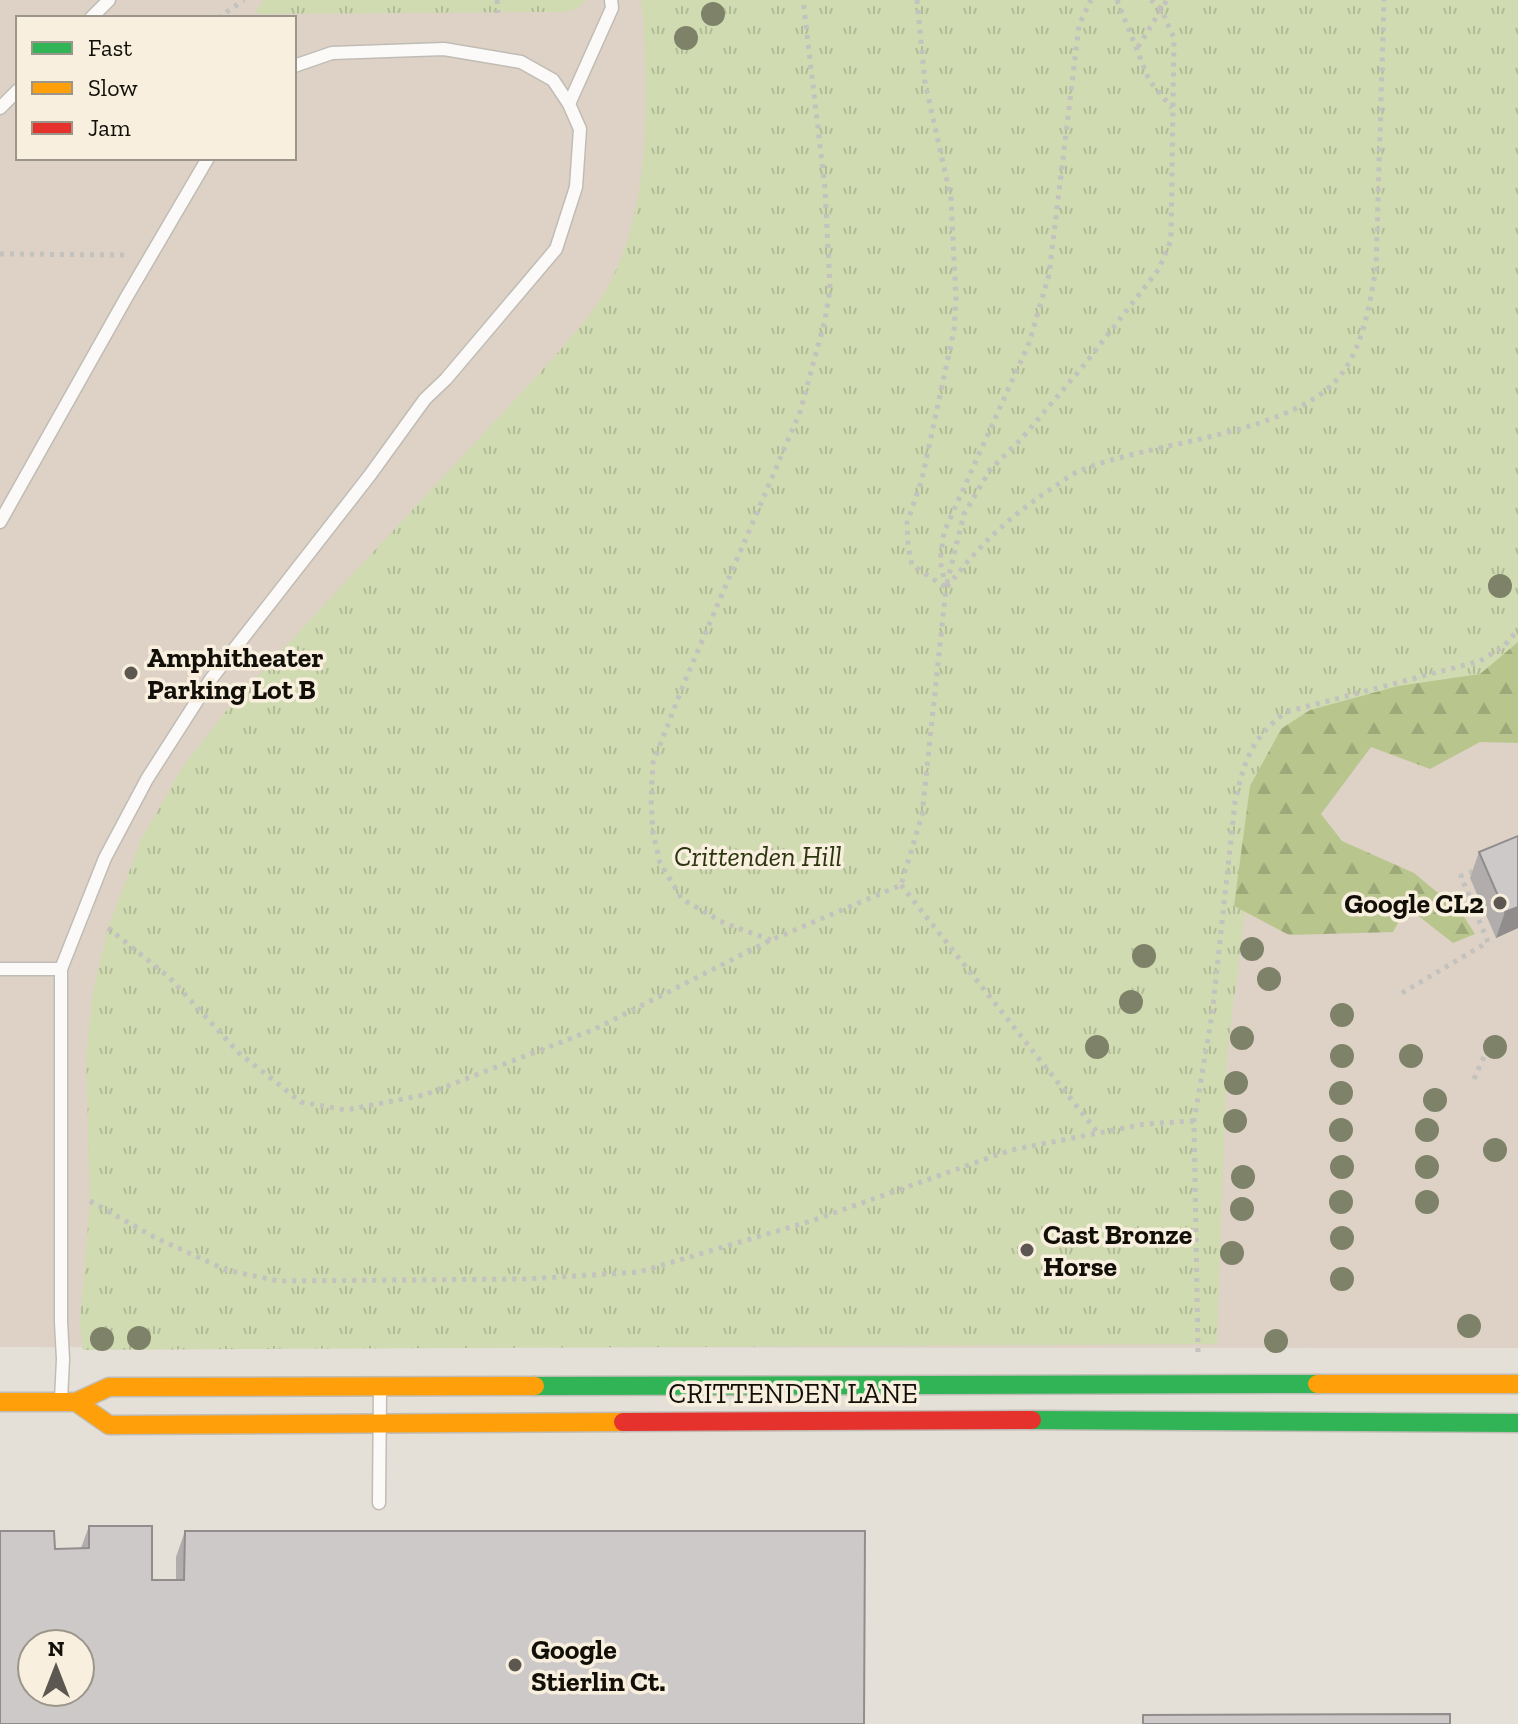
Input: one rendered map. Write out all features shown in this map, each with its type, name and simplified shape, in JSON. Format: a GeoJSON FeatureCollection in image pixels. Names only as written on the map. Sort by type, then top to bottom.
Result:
{"type":"FeatureCollection","features":[{"type":"Feature","properties":{"kind":"street","name":"CRITTENDEN LANE"},"geometry":{"type":"LineString","coordinates":[[0,1402],[68,1402],[109,1387],[1518,1384]]}},
{"type":"Feature","properties":{"kind":"street","name":"CRITTENDEN LANE"},"geometry":{"type":"LineString","coordinates":[[68,1402],[109,1425],[986,1420],[1518,1423]]}},
{"type":"Feature","properties":{"kind":"lane"},"geometry":{"type":"LineString","coordinates":[[93,16],[109,0]]}},
{"type":"Feature","properties":{"kind":"lane"},"geometry":{"type":"LineString","coordinates":[[569,104],[612,8],[611,0]]}},
{"type":"Feature","properties":{"kind":"lane"},"geometry":{"type":"LineString","coordinates":[[68,1402],[61,1322],[61,969],[105,858],[147,779],[211,679],[370,475],[425,399],[446,379],[556,249],[576,187],[580,129],[569,104],[553,80],[521,62],[444,49],[332,53],[296,65]]}},
{"type":"Feature","properties":{"kind":"lane"},"geometry":{"type":"LineString","coordinates":[[0,108],[16,92]]}},
{"type":"Feature","properties":{"kind":"lane"},"geometry":{"type":"LineString","coordinates":[[0,522],[207,160]]}},
{"type":"Feature","properties":{"kind":"lane"},"geometry":{"type":"LineString","coordinates":[[0,969],[61,969]]}},
{"type":"Feature","properties":{"kind":"lane"},"geometry":{"type":"LineString","coordinates":[[379,1503],[380,1386]]}},
{"type":"Feature","properties":{"kind":"path"},"geometry":{"type":"LineString","coordinates":[[221,16],[244,0]]}},
{"type":"Feature","properties":{"kind":"path"},"geometry":{"type":"LineString","coordinates":[[497,0],[498,13]]}},
{"type":"Feature","properties":{"kind":"path"},"geometry":{"type":"LineString","coordinates":[[771,940],[724,923],[682,899],[660,863],[653,833],[651,798],[653,763],[800,412],[825,320],[830,289],[825,188],[803,0]]}},
{"type":"Feature","properties":{"kind":"path"},"geometry":{"type":"LineString","coordinates":[[917,0],[925,82],[951,199],[956,299],[954,330],[922,479],[907,523],[908,546],[912,565],[946,588]]}},
{"type":"Feature","properties":{"kind":"path"},"geometry":{"type":"LineString","coordinates":[[946,588],[940,560],[944,532],[1029,343],[1049,275],[1079,25],[1091,0]]}},
{"type":"Feature","properties":{"kind":"path"},"geometry":{"type":"LineString","coordinates":[[1117,0],[1149,80],[1173,109]]}},
{"type":"Feature","properties":{"kind":"path"},"geometry":{"type":"LineString","coordinates":[[901,885],[922,815],[946,588],[964,514],[990,470],[1074,377],[1159,269],[1171,240],[1174,38],[1161,9],[1151,0]]}},
{"type":"Feature","properties":{"kind":"path"},"geometry":{"type":"LineString","coordinates":[[1137,48],[1167,0]]}},
{"type":"Feature","properties":{"kind":"path"},"geometry":{"type":"LineString","coordinates":[[946,588],[978,547],[1012,515],[1076,472],[1150,449],[1256,425],[1292,412],[1324,393],[1343,372],[1357,346],[1370,308],[1376,268],[1384,0]]}},
{"type":"Feature","properties":{"kind":"path"},"geometry":{"type":"LineString","coordinates":[[0,254],[138,255]]}},
{"type":"Feature","properties":{"kind":"path"},"geometry":{"type":"LineString","coordinates":[[1198,1385],[1194,1121],[1212,1015],[1235,802],[1253,745],[1267,726],[1286,712],[1480,661],[1503,647],[1518,630]]}},
{"type":"Feature","properties":{"kind":"path"},"geometry":{"type":"LineString","coordinates":[[1402,993],[1488,942],[1461,876],[1489,864]]}},
{"type":"Feature","properties":{"kind":"path"},"geometry":{"type":"LineString","coordinates":[[108,928],[170,978],[239,1053],[301,1102],[346,1110],[424,1095],[595,1029],[771,940],[901,885]]}},
{"type":"Feature","properties":{"kind":"path"},"geometry":{"type":"LineString","coordinates":[[901,885],[1098,1133]]}},
{"type":"Feature","properties":{"kind":"path"},"geometry":{"type":"LineString","coordinates":[[1474,1079],[1487,1050]]}},
{"type":"Feature","properties":{"kind":"path"},"geometry":{"type":"LineString","coordinates":[[90,1201],[154,1237],[226,1270],[279,1281],[526,1279],[639,1272],[811,1221],[1011,1150],[1145,1124],[1194,1121]]}},
{"type":"Feature","properties":{"kind":"shaded area","name":"Crittenden Hill"},"geometry":{"type":"Polygon","coordinates":[[[0,0],[1518,0],[1518,1348],[0,1347],[0,0]]]}},
{"type":"Feature","properties":{"kind":"green space"},"geometry":{"type":"Polygon","coordinates":[[[264,0],[585,0],[574,10],[561,12],[259,14],[256,11],[264,0]]]}},
{"type":"Feature","properties":{"kind":"green space","name":"Crittenden Hill"},"geometry":{"type":"Polygon","coordinates":[[[641,0],[1518,0],[1518,671],[1261,787],[1227,1055],[1217,1344],[83,1350],[80,1322],[90,1201],[86,1056],[93,991],[108,928],[142,838],[182,768],[231,705],[536,377],[605,292],[629,237],[641,177],[646,85],[641,0]]]}},
{"type":"Feature","properties":{"kind":"green space"},"geometry":{"type":"Polygon","coordinates":[[[1518,642],[1518,743],[1480,742],[1430,769],[1371,747],[1321,814],[1342,841],[1414,873],[1461,912],[1475,934],[1453,943],[1407,907],[1393,932],[1289,935],[1234,906],[1250,786],[1281,729],[1310,710],[1398,686],[1480,674],[1518,642]]]}},
{"type":"Feature","properties":{"kind":"building"},"geometry":{"type":"Polygon","coordinates":[[[1518,836],[1518,907],[1505,912],[1479,852],[1518,836]]]}},
{"type":"Feature","properties":{"kind":"building","name":"Google Stierlin Ct."},"geometry":{"type":"Polygon","coordinates":[[[89,1526],[152,1526],[152,1580],[184,1580],[185,1531],[865,1531],[864,1724],[0,1724],[0,1531],[54,1531],[55,1549],[89,1548],[89,1526]]]}},
{"type":"Feature","properties":{"kind":"building"},"geometry":{"type":"Polygon","coordinates":[[[1450,1714],[1450,1724],[1143,1724],[1143,1715],[1450,1714]]]}},
{"type":"Feature","properties":{"kind":"traffic: fast"},"geometry":{"type":"LineString","coordinates":[[535,1386],[1317,1384]]}},
{"type":"Feature","properties":{"kind":"traffic: fast"},"geometry":{"type":"LineString","coordinates":[[1032,1420],[1518,1423]]}},
{"type":"Feature","properties":{"kind":"traffic: slow"},"geometry":{"type":"LineString","coordinates":[[1317,1384],[1518,1384]]}},
{"type":"Feature","properties":{"kind":"traffic: slow"},"geometry":{"type":"LineString","coordinates":[[0,1402],[76,1402],[109,1387],[535,1386]]}},
{"type":"Feature","properties":{"kind":"traffic: slow"},"geometry":{"type":"LineString","coordinates":[[76,1402],[109,1425],[623,1422]]}},
{"type":"Feature","properties":{"kind":"traffic: jam"},"geometry":{"type":"LineString","coordinates":[[623,1422],[1032,1420]]}},
{"type":"Feature","properties":{"kind":"place","name":"Amphitheater Parking Lot B"},"geometry":{"type":"Point","coordinates":[131,673]}},
{"type":"Feature","properties":{"kind":"place","name":"Google CL2"},"geometry":{"type":"Point","coordinates":[1500,903]}},
{"type":"Feature","properties":{"kind":"place","name":"Cast Bronze Horse"},"geometry":{"type":"Point","coordinates":[1027,1250]}},
{"type":"Feature","properties":{"kind":"place","name":"Google Stierlin Ct."},"geometry":{"type":"Point","coordinates":[515,1665]}}]}
